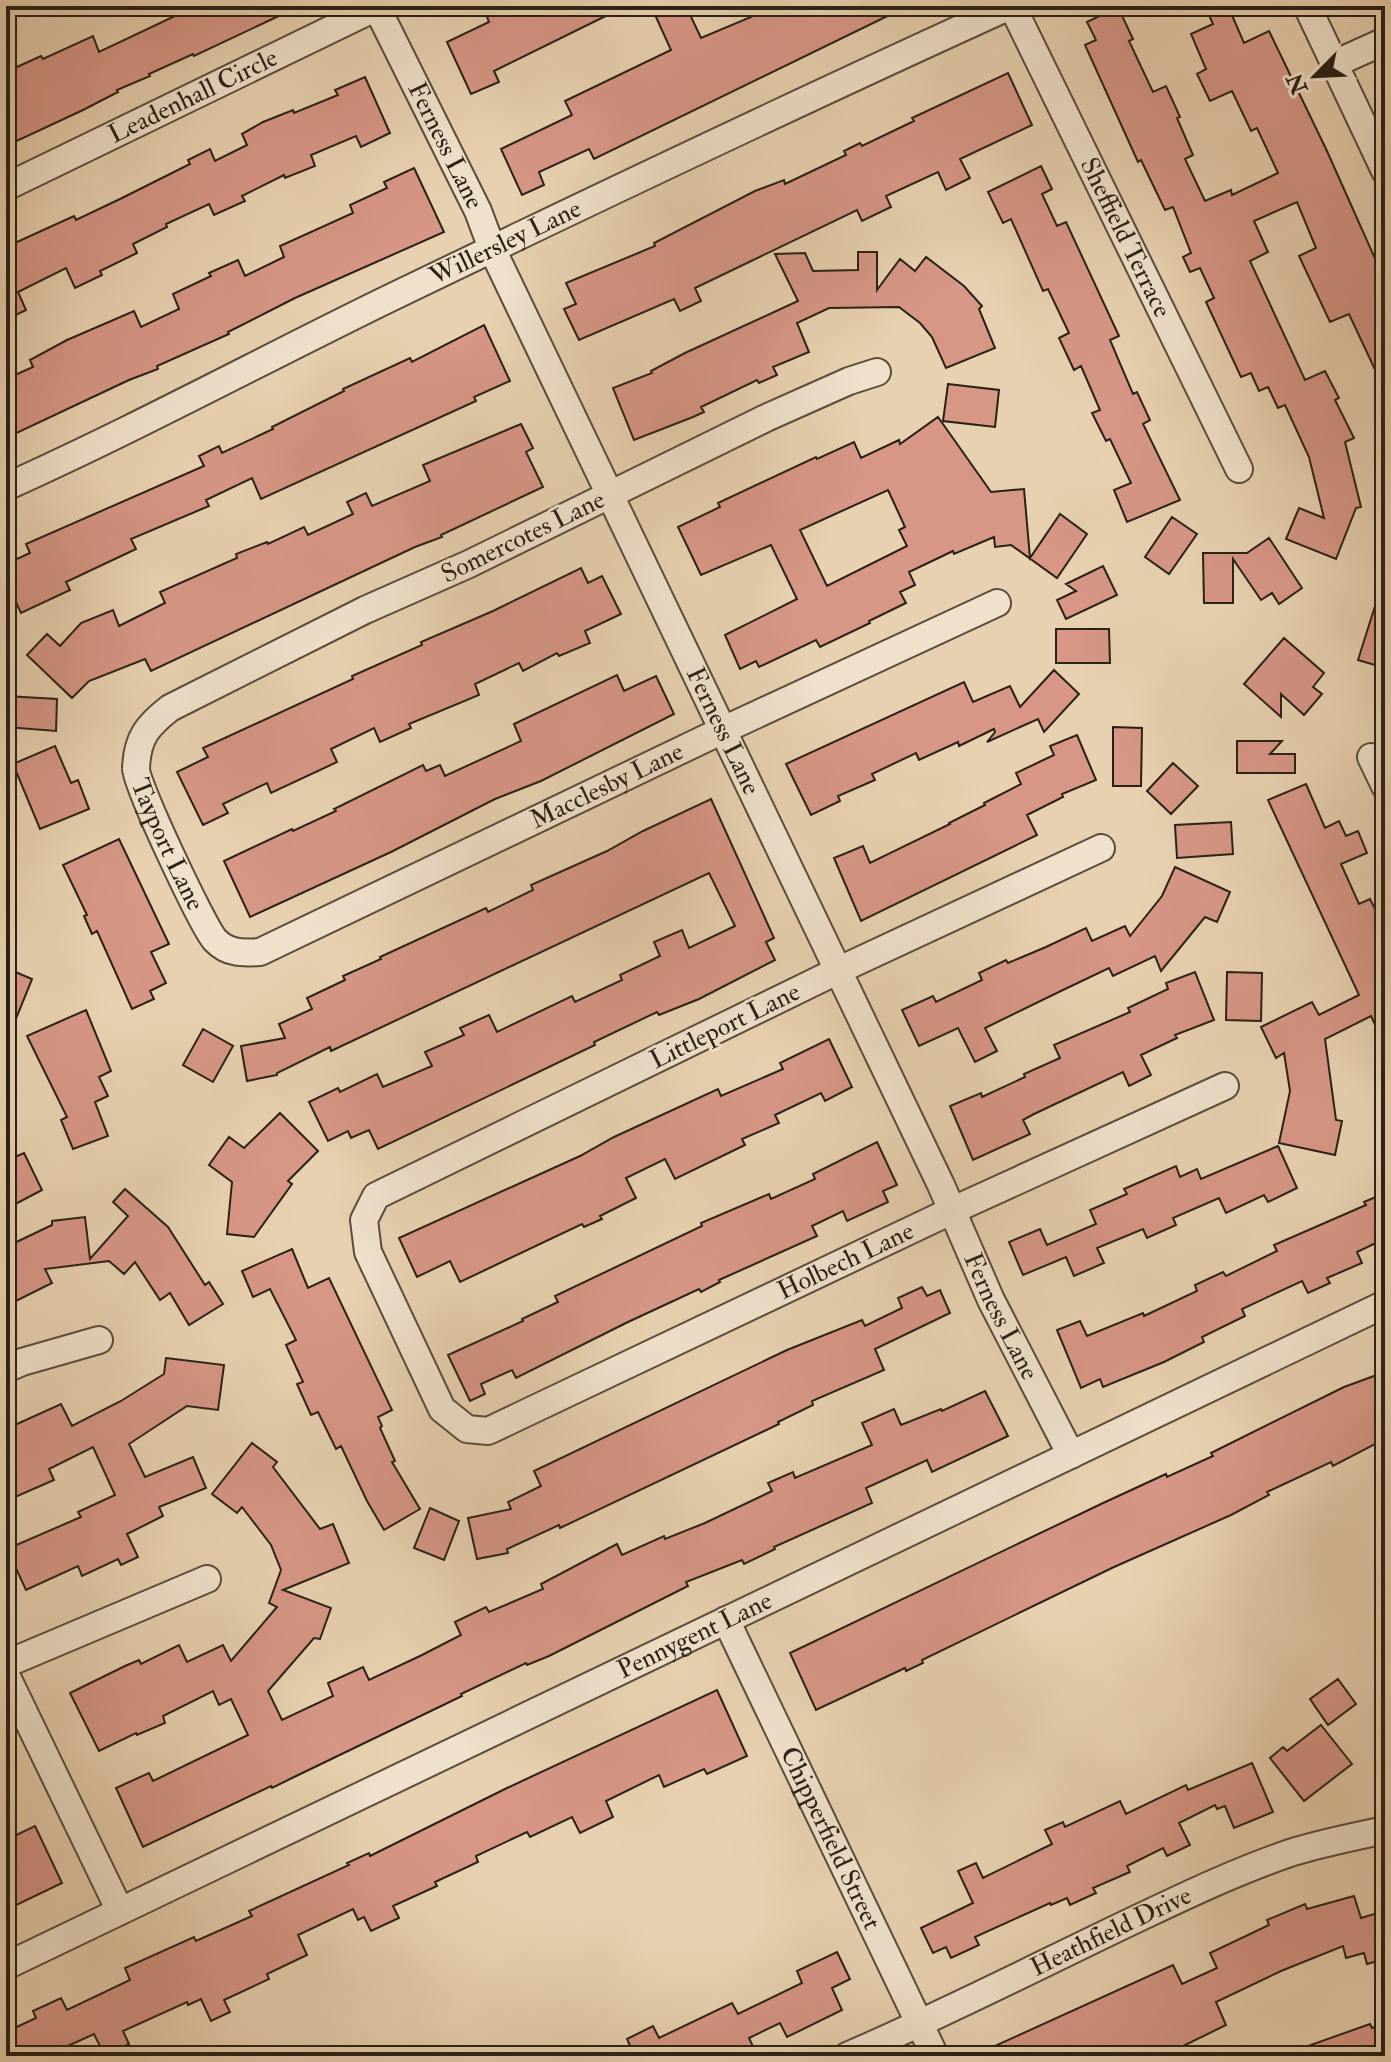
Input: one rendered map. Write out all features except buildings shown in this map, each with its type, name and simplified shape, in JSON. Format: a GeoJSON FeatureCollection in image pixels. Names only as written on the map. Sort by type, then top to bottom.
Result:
{"type":"FeatureCollection","features":[{"type":"Feature","properties":{"kind":"street","name":"Ferness Lane"},"geometry":{"type":"LineString","coordinates":[[377,6],[466,185],[493,251],[991,1300],[1071,1455]]}},
{"type":"Feature","properties":{"kind":"street","name":"Leadenhall Circle"},"geometry":{"type":"LineString","coordinates":[[6,187],[377,6]]}},
{"type":"Feature","properties":{"kind":"street","name":"Willersley Lane"},"geometry":{"type":"LineString","coordinates":[[6,487],[74,457],[387,300],[856,76],[1011,6]]}},
{"type":"Feature","properties":{"kind":"street","name":"Sheffield Terrace"},"geometry":{"type":"LineString","coordinates":[[1011,6],[1239,469]]}},
{"type":"Feature","properties":{"kind":"street"},"geometry":{"type":"LineString","coordinates":[[1307,6],[1385,171]]}},
{"type":"Feature","properties":{"kind":"street"},"geometry":{"type":"LineString","coordinates":[[1334,64],[1385,41]]}},
{"type":"Feature","properties":{"kind":"street","name":"Somercotes Lane"},"geometry":{"type":"LineString","coordinates":[[170,708],[365,610],[469,564],[766,418],[849,381],[877,372]]}},
{"type":"Feature","properties":{"kind":"street","name":"Macclesby Lane"},"geometry":{"type":"LineString","coordinates":[[260,952],[721,731],[997,603]]}},
{"type":"Feature","properties":{"kind":"street","name":"Tayport Lane"},"geometry":{"type":"LineString","coordinates":[[170,708],[150,724],[139,743],[135,773],[199,914],[216,941],[235,953],[260,952]]}},
{"type":"Feature","properties":{"kind":"street"},"geometry":{"type":"LineString","coordinates":[[1371,757],[1385,786]]}},
{"type":"Feature","properties":{"kind":"street","name":"Littleport Lane"},"geometry":{"type":"LineString","coordinates":[[467,1429],[442,1409],[368,1252],[364,1220],[376,1196],[837,971],[1101,848]]}},
{"type":"Feature","properties":{"kind":"street","name":"Holbech Lane"},"geometry":{"type":"LineString","coordinates":[[467,1429],[488,1431],[951,1211],[1225,1086]]}},
{"type":"Feature","properties":{"kind":"street","name":"Pennygent Lane"},"geometry":{"type":"LineString","coordinates":[[6,1966],[1385,1304]]}},
{"type":"Feature","properties":{"kind":"street"},"geometry":{"type":"LineString","coordinates":[[6,1369],[99,1340]]}},
{"type":"Feature","properties":{"kind":"street"},"geometry":{"type":"LineString","coordinates":[[6,1664],[207,1579]]}},
{"type":"Feature","properties":{"kind":"street","name":"Chipperfield Street"},"geometry":{"type":"LineString","coordinates":[[726,1620],[935,2056]]}},
{"type":"Feature","properties":{"kind":"street"},"geometry":{"type":"LineString","coordinates":[[6,1675],[120,1911]]}},
{"type":"Feature","properties":{"kind":"street","name":"Heathfield Drive"},"geometry":{"type":"LineString","coordinates":[[847,2056],[896,2036],[1187,1896],[1259,1865],[1317,1845],[1385,1830]]}}]}
